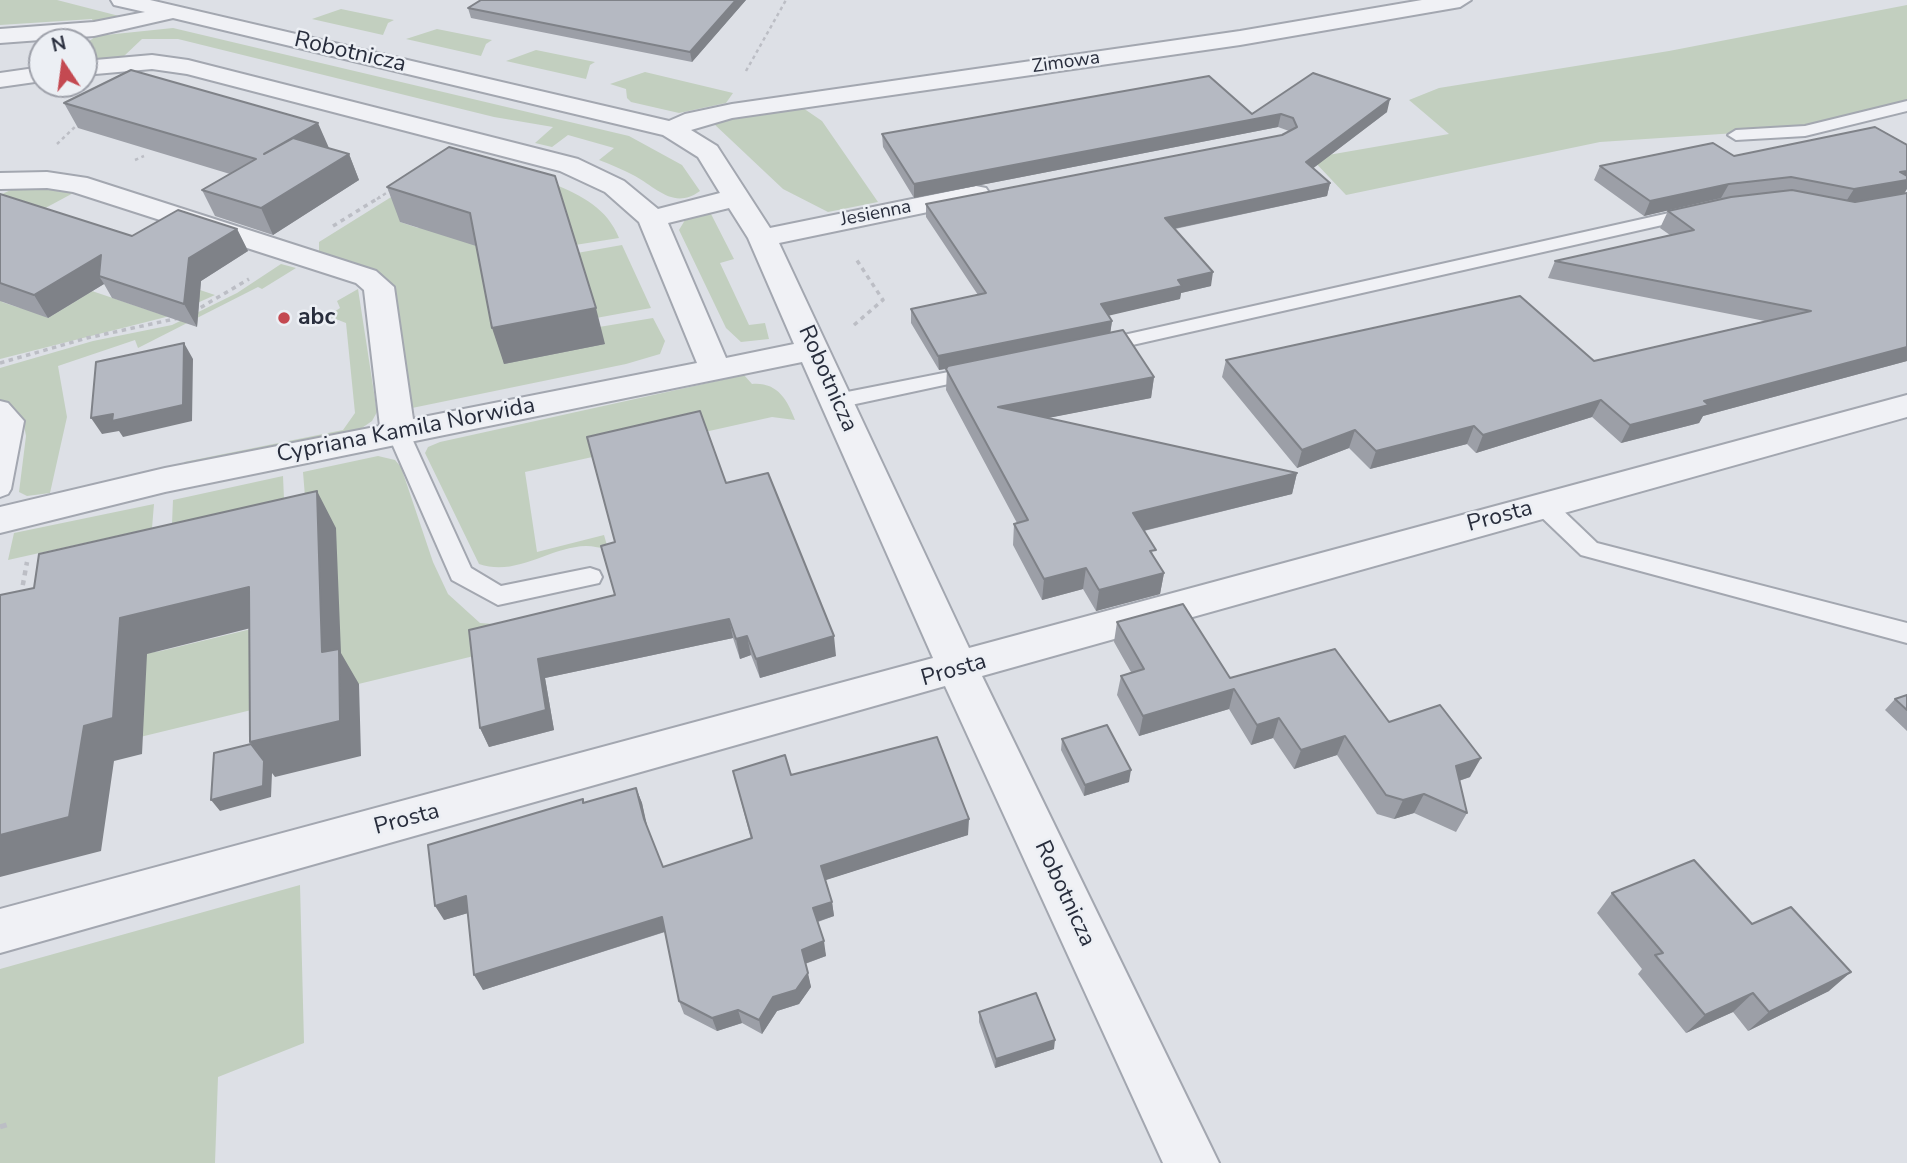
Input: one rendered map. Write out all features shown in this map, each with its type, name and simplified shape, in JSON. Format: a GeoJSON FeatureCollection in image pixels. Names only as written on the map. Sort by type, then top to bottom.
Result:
{"type":"FeatureCollection","features":[{"type":"Feature","properties":{"kind":"street","name":"Robotnicza"},"geometry":{"type":"LineString","coordinates":[[122,0],[672,129],[708,152],[739,197],[762,238],[958,669],[1191,1163]]}},
{"type":"Feature","properties":{"kind":"street","name":"Zimowa"},"geometry":{"type":"LineString","coordinates":[[672,129],[694,119],[746,109],[1240,38],[1460,0]]}},
{"type":"Feature","properties":{"kind":"street"},"geometry":{"type":"LineString","coordinates":[[0,36],[94,29],[176,13]]}},
{"type":"Feature","properties":{"kind":"street"},"geometry":{"type":"LineString","coordinates":[[98,67],[152,62],[188,67],[569,165],[599,177],[633,197],[652,219],[715,369]]}},
{"type":"Feature","properties":{"kind":"street"},"geometry":{"type":"LineString","coordinates":[[0,80],[28,76]]}},
{"type":"Feature","properties":{"kind":"street"},"geometry":{"type":"LineString","coordinates":[[10,181],[77,184],[366,277],[379,287],[394,418],[398,432]]}},
{"type":"Feature","properties":{"kind":"street","name":"Jesienna"},"geometry":{"type":"LineString","coordinates":[[762,238],[1006,189]]}},
{"type":"Feature","properties":{"kind":"street"},"geometry":{"type":"LineString","coordinates":[[652,219],[739,197]]}},
{"type":"Feature","properties":{"kind":"street","name":"Cypriana Kamila Norwida"},"geometry":{"type":"LineString","coordinates":[[0,520],[165,480],[814,350]]}},
{"type":"Feature","properties":{"kind":"street","name":"Prosta"},"geometry":{"type":"LineString","coordinates":[[0,931],[1907,406]]}},
{"type":"Feature","properties":{"kind":"lane"},"geometry":{"type":"LineString","coordinates":[[1736,135],[1805,131],[1907,106]]}},
{"type":"Feature","properties":{"kind":"lane"},"geometry":{"type":"LineString","coordinates":[[1079,350],[1709,209]]}},
{"type":"Feature","properties":{"kind":"lane"},"geometry":{"type":"LineString","coordinates":[[837,401],[999,367]]}},
{"type":"Feature","properties":{"kind":"lane"},"geometry":{"type":"LineString","coordinates":[[0,408],[13,421],[0,489]]}},
{"type":"Feature","properties":{"kind":"lane"},"geometry":{"type":"LineString","coordinates":[[398,432],[461,574],[498,596],[590,577]]}},
{"type":"Feature","properties":{"kind":"lane"},"geometry":{"type":"LineString","coordinates":[[1543,505],[1589,549],[1907,633]]}},
{"type":"Feature","properties":{"kind":"path"},"geometry":{"type":"LineString","coordinates":[[746,109],[736,84],[786,0]]}},
{"type":"Feature","properties":{"kind":"path"},"geometry":{"type":"LineString","coordinates":[[10,181],[84,119]]}},
{"type":"Feature","properties":{"kind":"path"},"geometry":{"type":"LineString","coordinates":[[0,363],[87,338],[177,319],[199,309],[396,188]]}},
{"type":"Feature","properties":{"kind":"path"},"geometry":{"type":"LineString","coordinates":[[832,223],[883,300],[854,325]]}},
{"type":"Feature","properties":{"kind":"path"},"geometry":{"type":"LineString","coordinates":[[20,599],[27,562]]}},
{"type":"Feature","properties":{"kind":"path"},"geometry":{"type":"LineString","coordinates":[[0,1127],[12,1123]]}},
{"type":"Feature","properties":{"kind":"green space"},"geometry":{"type":"Polygon","coordinates":[[[0,0],[57,0],[123,17],[94,24],[92,19],[0,25],[0,0]]]}},
{"type":"Feature","properties":{"kind":"green space"},"geometry":{"type":"Polygon","coordinates":[[[1907,5],[1907,109],[1812,128],[1600,142],[1346,195],[1311,158],[1449,134],[1409,100],[1439,88],[1669,51],[1907,5]]]}},
{"type":"Feature","properties":{"kind":"green space"},"geometry":{"type":"Polygon","coordinates":[[[341,9],[394,20],[388,23],[383,35],[312,19],[341,9]]]}},
{"type":"Feature","properties":{"kind":"green space"},"geometry":{"type":"Polygon","coordinates":[[[173,28],[629,136],[682,165],[700,191],[691,196],[674,198],[599,160],[614,148],[568,135],[552,147],[535,143],[553,127],[494,117],[178,39],[142,39],[123,57],[98,61],[98,36],[173,28]]]}},
{"type":"Feature","properties":{"kind":"green space"},"geometry":{"type":"Polygon","coordinates":[[[437,29],[492,40],[486,44],[481,56],[406,39],[437,29]]]}},
{"type":"Feature","properties":{"kind":"green space"},"geometry":{"type":"Polygon","coordinates":[[[536,50],[595,62],[590,65],[586,79],[506,61],[536,50]]]}},
{"type":"Feature","properties":{"kind":"green space"},"geometry":{"type":"Polygon","coordinates":[[[645,72],[733,93],[726,103],[679,113],[631,102],[627,98],[626,89],[610,84],[645,72]]]}},
{"type":"Feature","properties":{"kind":"green space"},"geometry":{"type":"Polygon","coordinates":[[[803,108],[822,121],[878,202],[828,212],[783,189],[713,123],[745,114],[803,108]]]}},
{"type":"Feature","properties":{"kind":"green space"},"geometry":{"type":"Polygon","coordinates":[[[457,156],[400,222],[418,228],[554,184],[574,193],[601,211],[619,238],[575,245],[599,327],[653,318],[665,341],[660,354],[626,364],[412,408],[408,402],[387,281],[366,267],[319,252],[319,242],[457,156]]]}},
{"type":"Feature","properties":{"kind":"green space"},"geometry":{"type":"Polygon","coordinates":[[[15,188],[77,191],[25,219],[0,195],[15,188]]]}},
{"type":"Feature","properties":{"kind":"green space"},"geometry":{"type":"Polygon","coordinates":[[[701,214],[711,214],[734,259],[720,263],[749,325],[765,323],[769,339],[741,342],[726,328],[679,230],[685,220],[701,214]]]}},
{"type":"Feature","properties":{"kind":"green space"},"geometry":{"type":"Polygon","coordinates":[[[622,245],[651,308],[596,318],[577,253],[622,245]]]}},
{"type":"Feature","properties":{"kind":"green space"},"geometry":{"type":"Polygon","coordinates":[[[281,264],[296,268],[262,289],[258,287],[138,348],[135,340],[58,366],[67,417],[50,493],[27,496],[19,492],[26,436],[23,420],[0,401],[0,368],[93,341],[172,325],[237,293],[281,264]]]}},
{"type":"Feature","properties":{"kind":"green space"},"geometry":{"type":"Polygon","coordinates":[[[191,287],[215,295],[166,317],[0,359],[0,292],[2,302],[20,308],[28,304],[48,318],[92,291],[160,314],[191,287]]]}},
{"type":"Feature","properties":{"kind":"green space"},"geometry":{"type":"Polygon","coordinates":[[[358,289],[377,412],[372,421],[359,430],[184,467],[184,462],[343,430],[355,413],[346,323],[328,316],[340,308],[337,301],[358,289]]]}},
{"type":"Feature","properties":{"kind":"green space"},"geometry":{"type":"Polygon","coordinates":[[[744,375],[752,384],[768,386],[780,393],[795,420],[772,417],[525,472],[537,552],[604,535],[608,549],[589,546],[572,548],[507,567],[479,564],[425,453],[428,447],[440,442],[744,375]]]}},
{"type":"Feature","properties":{"kind":"green space"},"geometry":{"type":"Polygon","coordinates":[[[378,456],[395,460],[401,467],[433,562],[448,594],[480,623],[506,625],[620,593],[478,655],[0,771],[51,667],[161,651],[284,621],[308,534],[303,472],[378,456]]]}},
{"type":"Feature","properties":{"kind":"green space"},"geometry":{"type":"Polygon","coordinates":[[[283,476],[284,499],[172,524],[173,500],[283,476]]]}},
{"type":"Feature","properties":{"kind":"green space"},"geometry":{"type":"Polygon","coordinates":[[[154,504],[152,528],[8,560],[14,533],[154,504]]]}},
{"type":"Feature","properties":{"kind":"green space"},"geometry":{"type":"Polygon","coordinates":[[[300,885],[304,1043],[218,1077],[215,1163],[0,1163],[0,969],[300,885]]]}},
{"type":"Feature","properties":{"kind":"building"},"geometry":{"type":"Polygon","coordinates":[[[481,0],[736,0],[690,52],[468,8],[481,0]]]}},
{"type":"Feature","properties":{"kind":"building"},"geometry":{"type":"Polygon","coordinates":[[[131,70],[318,123],[264,154],[293,138],[349,154],[261,208],[202,190],[256,159],[64,103],[74,98],[98,98],[98,86],[131,70]]]}},
{"type":"Feature","properties":{"kind":"building"},"geometry":{"type":"Polygon","coordinates":[[[1313,73],[1390,99],[1306,162],[1330,183],[1165,218],[1213,272],[1178,280],[1182,286],[1101,304],[1112,321],[938,356],[911,309],[986,293],[926,204],[1282,135],[1297,127],[1293,118],[1281,114],[914,184],[882,134],[1209,76],[1252,114],[1313,73]]]}},
{"type":"Feature","properties":{"kind":"building"},"geometry":{"type":"Polygon","coordinates":[[[1875,127],[1907,145],[1907,171],[1900,172],[1907,176],[1907,180],[1854,189],[1791,177],[1729,184],[1650,201],[1600,166],[1713,143],[1734,156],[1875,127]]]}},
{"type":"Feature","properties":{"kind":"building"},"geometry":{"type":"Polygon","coordinates":[[[449,147],[555,176],[596,308],[492,328],[470,213],[387,187],[449,147]]]}},
{"type":"Feature","properties":{"kind":"building"},"geometry":{"type":"Polygon","coordinates":[[[1792,190],[1855,202],[1907,193],[1907,347],[1704,401],[1709,405],[1630,425],[1601,400],[1483,435],[1474,426],[1376,451],[1355,430],[1302,450],[1226,360],[1520,296],[1594,361],[1811,311],[1555,261],[1694,230],[1668,211],[1731,197],[1792,190]]]}},
{"type":"Feature","properties":{"kind":"building"},"geometry":{"type":"Polygon","coordinates":[[[0,194],[132,236],[178,210],[237,229],[189,258],[184,304],[99,276],[101,255],[34,295],[0,283],[0,194]]]}},
{"type":"Feature","properties":{"kind":"building"},"geometry":{"type":"Polygon","coordinates":[[[1123,330],[1154,377],[998,407],[1297,473],[1133,513],[1156,550],[1150,551],[1164,573],[1099,590],[1086,568],[1044,579],[1014,524],[1028,520],[946,369],[948,366],[1123,330]]]}},
{"type":"Feature","properties":{"kind":"building"},"geometry":{"type":"Polygon","coordinates":[[[184,343],[183,405],[112,421],[113,414],[91,418],[96,362],[184,343]]]}},
{"type":"Feature","properties":{"kind":"building"},"geometry":{"type":"Polygon","coordinates":[[[700,411],[726,483],[768,473],[834,636],[756,659],[747,636],[736,639],[729,619],[538,659],[546,710],[480,728],[469,630],[615,595],[601,546],[615,542],[587,437],[700,411]]]}},
{"type":"Feature","properties":{"kind":"building"},"geometry":{"type":"Polygon","coordinates":[[[317,491],[322,652],[339,649],[340,721],[250,742],[249,587],[120,618],[113,718],[84,726],[69,817],[0,835],[0,595],[34,588],[39,554],[317,491]]]}},
{"type":"Feature","properties":{"kind":"building"},"geometry":{"type":"Polygon","coordinates":[[[1183,604],[1230,678],[1335,649],[1389,722],[1440,705],[1481,758],[1456,766],[1467,813],[1424,794],[1403,800],[1386,795],[1345,736],[1301,750],[1279,718],[1257,725],[1234,689],[1143,716],[1121,676],[1144,669],[1117,622],[1183,604]]]}},
{"type":"Feature","properties":{"kind":"building"},"geometry":{"type":"Polygon","coordinates":[[[1907,695],[1907,710],[1895,699],[1907,695]]]}},
{"type":"Feature","properties":{"kind":"building"},"geometry":{"type":"Polygon","coordinates":[[[1107,725],[1131,770],[1085,785],[1062,739],[1107,725]]]}},
{"type":"Feature","properties":{"kind":"building"},"geometry":{"type":"Polygon","coordinates":[[[937,737],[969,819],[821,866],[832,902],[813,908],[824,941],[802,950],[808,973],[796,990],[773,997],[759,1020],[738,1010],[712,1018],[679,1001],[662,917],[474,975],[466,896],[435,906],[428,845],[583,799],[583,803],[636,788],[644,819],[663,867],[752,838],[733,771],[785,755],[791,775],[937,737]]]}},
{"type":"Feature","properties":{"kind":"building"},"geometry":{"type":"Polygon","coordinates":[[[251,744],[264,761],[263,786],[211,800],[214,753],[251,744]]]}},
{"type":"Feature","properties":{"kind":"building"},"geometry":{"type":"Polygon","coordinates":[[[1694,860],[1752,924],[1791,907],[1851,972],[1769,1012],[1753,993],[1705,1015],[1655,955],[1663,953],[1612,893],[1694,860]]]}},
{"type":"Feature","properties":{"kind":"building"},"geometry":{"type":"Polygon","coordinates":[[[1036,993],[1055,1040],[996,1059],[979,1012],[1036,993]]]}},
{"type":"Feature","properties":{"kind":"place","name":"abc"},"geometry":{"type":"Point","coordinates":[284,318]}}]}
